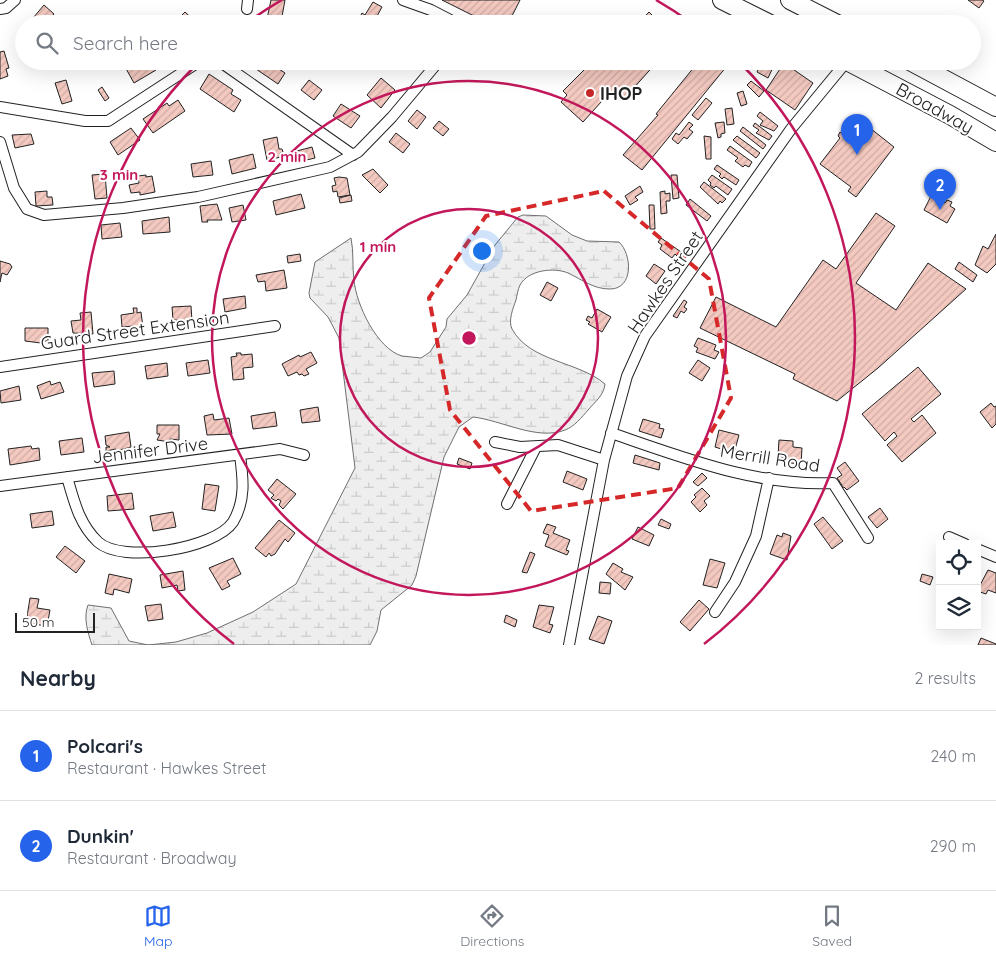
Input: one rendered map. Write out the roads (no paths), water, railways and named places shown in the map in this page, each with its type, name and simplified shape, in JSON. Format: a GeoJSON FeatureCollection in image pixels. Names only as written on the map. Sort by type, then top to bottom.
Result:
{"type":"FeatureCollection","features":[{"type":"Feature","properties":{"kind":"highway"},"geometry":{"type":"LineString","coordinates":[[722,0],[752,15]]}},
{"type":"Feature","properties":{"kind":"highway"},"geometry":{"type":"LineString","coordinates":[[790,0],[819,15]]}},
{"type":"Feature","properties":{"kind":"highway","name":"Broadway"},"geometry":{"type":"LineString","coordinates":[[864,70],[942,110],[996,142]]}},
{"type":"Feature","properties":{"kind":"highway","name":"Broadway"},"geometry":{"type":"LineString","coordinates":[[926,70],[996,108]]}},
{"type":"Feature","properties":{"kind":"street"},"geometry":{"type":"LineString","coordinates":[[0,9],[6,8],[15,0]]}},
{"type":"Feature","properties":{"kind":"street"},"geometry":{"type":"LineString","coordinates":[[403,0],[440,15]]}},
{"type":"Feature","properties":{"kind":"street"},"geometry":{"type":"LineString","coordinates":[[0,107],[85,121],[108,121],[186,70]]}},
{"type":"Feature","properties":{"kind":"street"},"geometry":{"type":"LineString","coordinates":[[231,70],[354,155]]}},
{"type":"Feature","properties":{"kind":"street"},"geometry":{"type":"LineString","coordinates":[[0,142],[14,188],[27,209],[44,215],[123,208],[198,197],[330,168],[354,155],[392,117],[431,70]]}},
{"type":"Feature","properties":{"kind":"street","name":"Hawkes Street"},"geometry":{"type":"LineString","coordinates":[[568,645],[604,460],[627,376],[645,336],[791,129],[840,70]]}},
{"type":"Feature","properties":{"kind":"street","name":"Guard Street Extension"},"geometry":{"type":"LineString","coordinates":[[0,367],[275,326]]}},
{"type":"Feature","properties":{"kind":"street","name":"Merrill Road"},"geometry":{"type":"LineString","coordinates":[[611,433],[728,471],[816,484],[832,483],[868,538]]}},
{"type":"Feature","properties":{"kind":"street"},"geometry":{"type":"LineString","coordinates":[[495,442],[520,447],[558,445],[604,460]]}},
{"type":"Feature","properties":{"kind":"street"},"geometry":{"type":"LineString","coordinates":[[507,504],[536,447]]}},
{"type":"Feature","properties":{"kind":"street","name":"Jennifer Drive"},"geometry":{"type":"LineString","coordinates":[[0,486],[280,449],[304,455]]}},
{"type":"Feature","properties":{"kind":"street"},"geometry":{"type":"LineString","coordinates":[[67,477],[80,519],[99,543],[131,554],[173,549],[209,540],[232,522],[244,491],[240,455]]}},
{"type":"Feature","properties":{"kind":"street"},"geometry":{"type":"LineString","coordinates":[[715,612],[735,582],[756,536],[769,478]]}},
{"type":"Feature","properties":{"kind":"street"},"geometry":{"type":"LineString","coordinates":[[949,537],[956,540]]}},
{"type":"Feature","properties":{"kind":"street"},"geometry":{"type":"LineString","coordinates":[[981,550],[996,556]]}},
{"type":"Feature","properties":{"kind":"place","name":"IHOP"},"geometry":{"type":"Point","coordinates":[590,93]}},
{"type":"Feature","properties":{"kind":"place","name":"Polcari's"},"geometry":{"type":"Point","coordinates":[857,155]}},
{"type":"Feature","properties":{"kind":"place","name":"Dunkin'"},"geometry":{"type":"Point","coordinates":[940,210]}}]}
